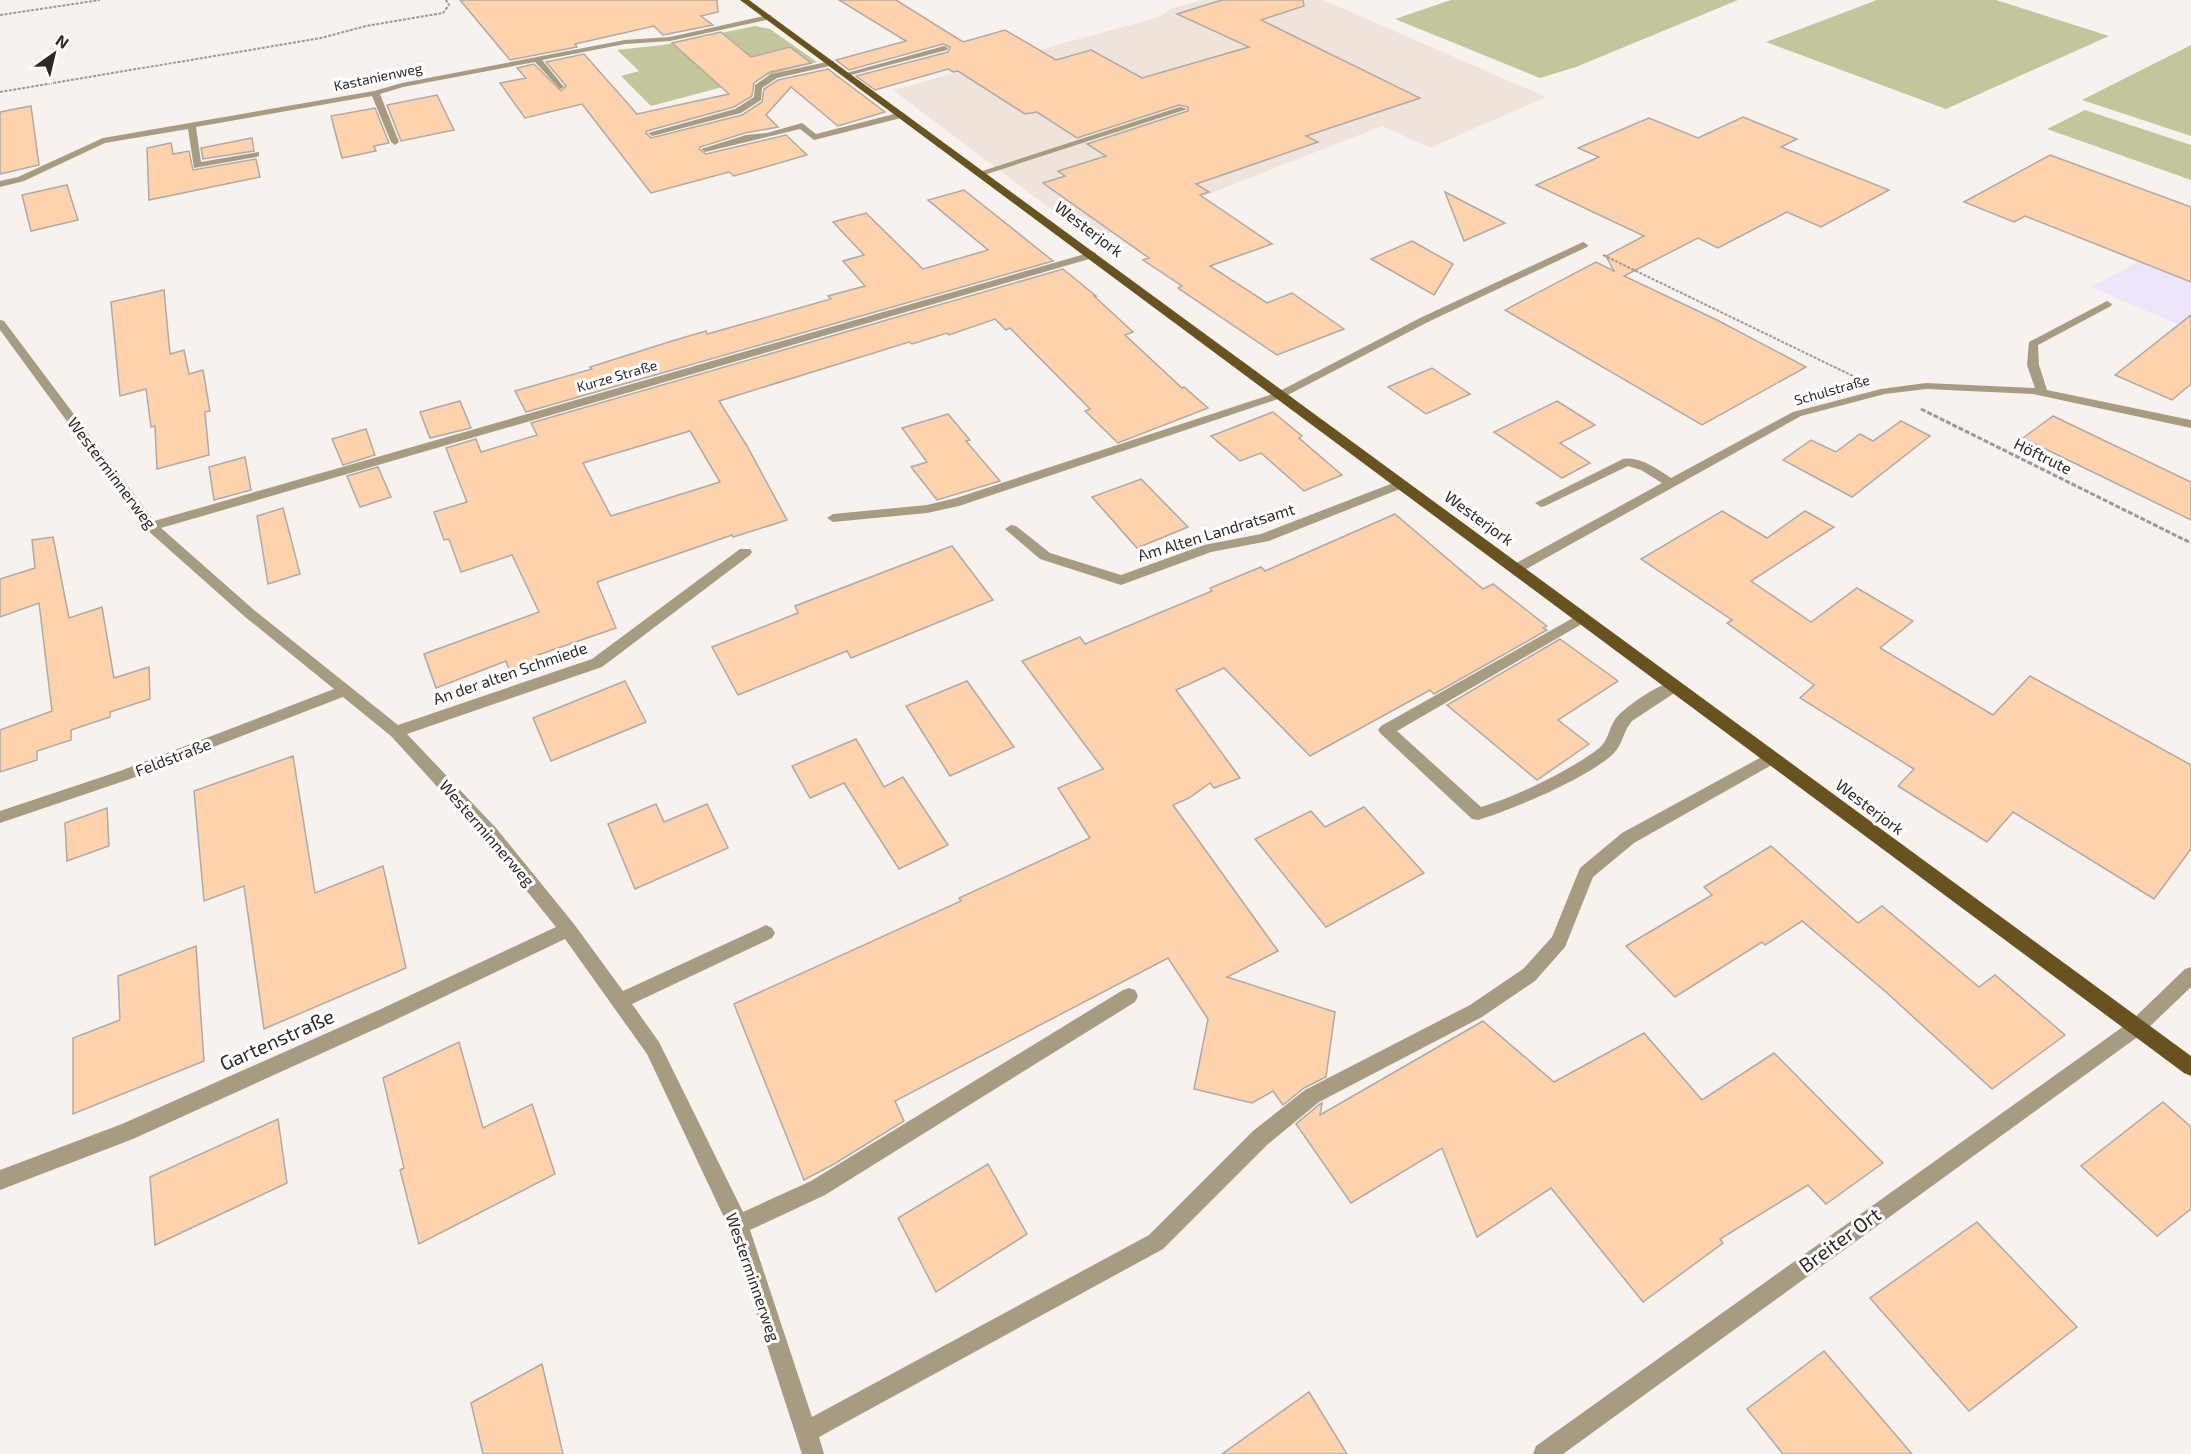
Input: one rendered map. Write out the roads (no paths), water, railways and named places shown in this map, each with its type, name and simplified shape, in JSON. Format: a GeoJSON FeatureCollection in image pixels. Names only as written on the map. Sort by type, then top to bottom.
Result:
{"type":"FeatureCollection","features":[{"type":"Feature","properties":{"kind":"main road","name":"Westerjork"},"geometry":{"type":"LineString","coordinates":[[744,0],[2191,1067]]}},
{"type":"Feature","properties":{"kind":"street","name":"Kastanienweg"},"geometry":{"type":"LineString","coordinates":[[0,184],[21,179],[103,141],[375,93],[402,85],[625,42],[670,39],[768,17]]}},
{"type":"Feature","properties":{"kind":"street"},"geometry":{"type":"LineString","coordinates":[[847,74],[944,48]]}},
{"type":"Feature","properties":{"kind":"street"},"geometry":{"type":"LineString","coordinates":[[537,59],[560,87]]}},
{"type":"Feature","properties":{"kind":"street"},"geometry":{"type":"LineString","coordinates":[[652,133],[738,111],[759,98],[758,87],[767,79],[831,63]]}},
{"type":"Feature","properties":{"kind":"street"},"geometry":{"type":"LineString","coordinates":[[375,93],[395,142]]}},
{"type":"Feature","properties":{"kind":"street"},"geometry":{"type":"LineString","coordinates":[[981,173],[1183,108]]}},
{"type":"Feature","properties":{"kind":"street"},"geometry":{"type":"LineString","coordinates":[[705,149],[802,126],[814,136],[902,115]]}},
{"type":"Feature","properties":{"kind":"street"},"geometry":{"type":"LineString","coordinates":[[192,127],[196,166],[256,154]]}},
{"type":"Feature","properties":{"kind":"street"},"geometry":{"type":"LineString","coordinates":[[833,518],[927,508],[958,502],[1280,395],[1424,320],[1583,245]]}},
{"type":"Feature","properties":{"kind":"street","name":"Kurze Straße"},"geometry":{"type":"LineString","coordinates":[[151,526],[1092,255]]}},
{"type":"Feature","properties":{"kind":"street"},"geometry":{"type":"LineString","coordinates":[[2042,393],[2033,365],[2033,344],[2107,304]]}},
{"type":"Feature","properties":{"kind":"street","name":"Westerminnerweg"},"geometry":{"type":"LineString","coordinates":[[0,323],[151,526],[249,613],[396,732],[490,832],[568,929],[653,1048],[738,1225],[813,1454]]}},
{"type":"Feature","properties":{"kind":"street","name":"Schulstraße"},"geometry":{"type":"LineString","coordinates":[[1516,569],[1797,414],[1884,391],[1926,386],[2042,393],[2191,424]]}},
{"type":"Feature","properties":{"kind":"street"},"geometry":{"type":"LineString","coordinates":[[1541,503],[1627,462],[1645,467],[1671,484]]}},
{"type":"Feature","properties":{"kind":"street","name":"Am Alten Landratsamt"},"geometry":{"type":"LineString","coordinates":[[1011,529],[1045,556],[1121,580],[1209,548],[1264,538],[1401,484]]}},
{"type":"Feature","properties":{"kind":"street","name":"An der alten Schmiede"},"geometry":{"type":"LineString","coordinates":[[396,732],[597,663],[745,552]]}},
{"type":"Feature","properties":{"kind":"street"},"geometry":{"type":"LineString","coordinates":[[1582,618],[1386,730],[1478,814],[1487,813],[1596,758],[1610,748],[1622,723],[1632,712],[1674,686]]}},
{"type":"Feature","properties":{"kind":"street","name":"Feldstraße"},"geometry":{"type":"LineString","coordinates":[[0,817],[125,775],[345,692]]}},
{"type":"Feature","properties":{"kind":"street"},"geometry":{"type":"LineString","coordinates":[[806,1432],[1156,1242],[1260,1138],[1312,1096],[1476,1011],[1529,975],[1559,942],[1587,873],[1628,838],[1772,758]]}},
{"type":"Feature","properties":{"kind":"street","name":"Gartenstraße"},"geometry":{"type":"LineString","coordinates":[[0,1180],[126,1132],[387,1015],[568,929]]}},
{"type":"Feature","properties":{"kind":"street"},"geometry":{"type":"LineString","coordinates":[[619,1002],[766,933]]}},
{"type":"Feature","properties":{"kind":"street","name":"Breiter Ort"},"geometry":{"type":"LineString","coordinates":[[1544,1454],[2137,1027],[2191,975]]}},
{"type":"Feature","properties":{"kind":"street"},"geometry":{"type":"LineString","coordinates":[[738,1225],[818,1188],[1129,996]]}}]}
